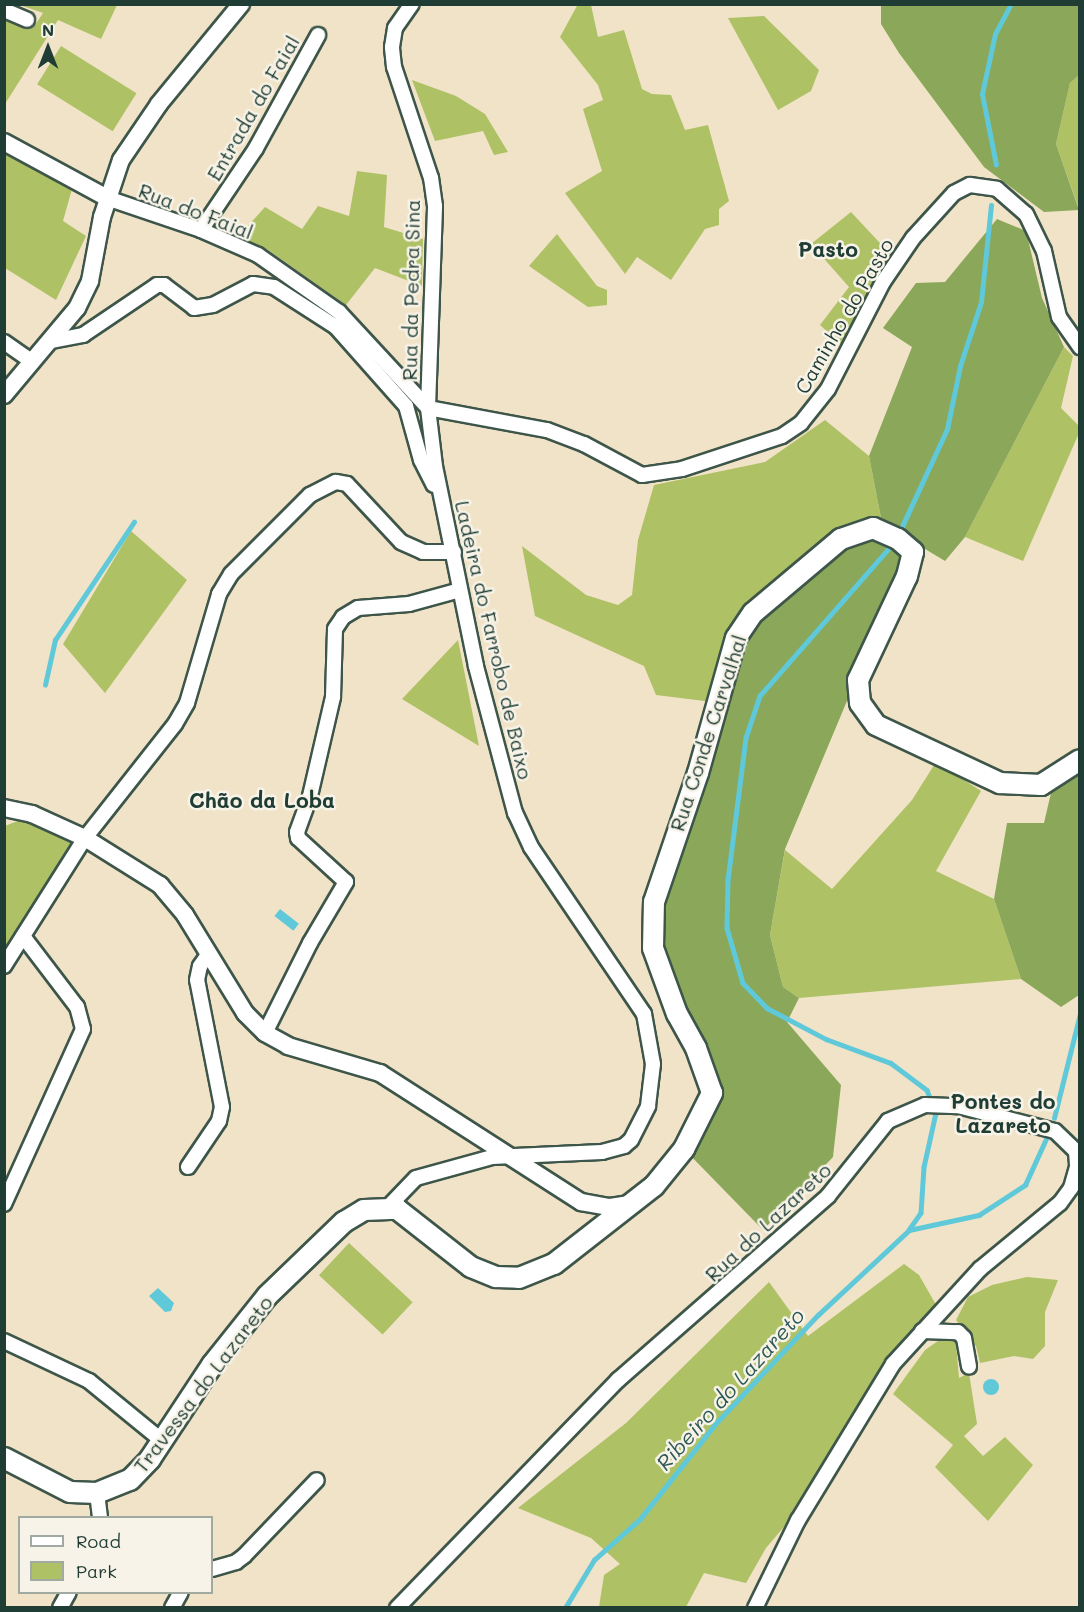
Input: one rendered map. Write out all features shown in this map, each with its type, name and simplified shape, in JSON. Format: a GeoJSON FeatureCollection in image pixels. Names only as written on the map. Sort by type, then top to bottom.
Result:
{"type":"FeatureCollection","features":[{"type":"Feature","properties":{"kind":"main road","name":"Rua Conde Carvalhal"},"geometry":{"type":"LineString","coordinates":[[388,1207],[404,1213],[471,1267],[496,1277],[519,1278],[543,1271],[636,1203],[684,1149],[712,1093],[666,986],[653,948],[651,924],[654,902],[698,773],[729,656],[753,613],[841,539],[873,528],[911,548],[909,570],[858,680],[860,703],[876,725],[1000,783],[1041,785],[1080,760]]}},
{"type":"Feature","properties":{"kind":"main road","name":"Travessa do Lazareto"},"geometry":{"type":"LineString","coordinates":[[97,1492],[130,1480],[143,1468],[212,1365],[267,1296],[344,1222],[364,1210],[388,1207]]}},
{"type":"Feature","properties":{"kind":"main road"},"geometry":{"type":"LineString","coordinates":[[4,1458],[58,1489],[97,1492]]}},
{"type":"Feature","properties":{"kind":"street"},"geometry":{"type":"LineString","coordinates":[[4,395],[78,308],[90,281],[107,198],[121,160],[138,132],[242,4]]}},
{"type":"Feature","properties":{"kind":"street","name":"Rua da Pedra Sina"},"geometry":{"type":"LineString","coordinates":[[412,4],[395,28],[392,47],[394,67],[431,178],[435,206],[428,408]]}},
{"type":"Feature","properties":{"kind":"street"},"geometry":{"type":"LineString","coordinates":[[4,10],[27,20]]}},
{"type":"Feature","properties":{"kind":"street","name":"Entrada do Faial"},"geometry":{"type":"LineString","coordinates":[[201,230],[256,148],[318,35]]}},
{"type":"Feature","properties":{"kind":"street"},"geometry":{"type":"LineString","coordinates":[[4,142],[107,198]]}},
{"type":"Feature","properties":{"kind":"street","name":"Caminho do Pasto"},"geometry":{"type":"LineString","coordinates":[[428,408],[547,430],[584,444],[642,475],[682,470],[782,436],[801,423],[828,389],[883,282],[913,238],[954,193],[970,185],[997,189],[1019,208],[1031,223],[1044,251],[1059,317],[1080,347]]}},
{"type":"Feature","properties":{"kind":"street","name":"Rua do Faial"},"geometry":{"type":"LineString","coordinates":[[107,198],[201,230],[258,255],[339,312],[428,408]]}},
{"type":"Feature","properties":{"kind":"street"},"geometry":{"type":"LineString","coordinates":[[52,341],[83,335],[157,285],[164,285],[195,308],[213,305],[253,284],[274,287],[336,327],[406,406],[421,460],[442,499]]}},
{"type":"Feature","properties":{"kind":"street"},"geometry":{"type":"LineString","coordinates":[[4,342],[33,362]]}},
{"type":"Feature","properties":{"kind":"street","name":"Ladeira do Farrobo de Baixo"},"geometry":{"type":"LineString","coordinates":[[428,408],[442,499],[460,590],[500,767],[515,813],[531,847],[644,1014],[652,1045],[648,1106],[631,1140],[624,1146],[602,1152],[506,1154]]}},
{"type":"Feature","properties":{"kind":"street"},"geometry":{"type":"LineString","coordinates":[[4,966],[85,837],[188,703],[219,594],[231,574],[310,495],[336,482],[347,484],[401,542],[423,552],[454,552]]}},
{"type":"Feature","properties":{"kind":"street"},"geometry":{"type":"LineString","coordinates":[[266,1034],[310,944],[346,882],[298,838],[297,832],[310,796],[333,697],[335,629],[343,616],[358,608],[409,604],[460,590]]}},
{"type":"Feature","properties":{"kind":"street"},"geometry":{"type":"LineString","coordinates":[[4,808],[32,814],[85,837],[160,885],[185,915],[245,1013],[266,1034],[288,1046],[380,1073],[554,1187],[590,1205],[636,1203]]}},
{"type":"Feature","properties":{"kind":"street"},"geometry":{"type":"LineString","coordinates":[[4,1204],[83,1029],[77,1007],[23,936]]}},
{"type":"Feature","properties":{"kind":"street"},"geometry":{"type":"LineString","coordinates":[[188,1167],[219,1121],[222,1107],[197,980],[200,966],[208,955]]}},
{"type":"Feature","properties":{"kind":"street","name":"Rua do Lazareto"},"geometry":{"type":"LineString","coordinates":[[397,1608],[618,1380],[828,1196],[888,1121],[925,1105],[958,1106],[1055,1131],[1076,1151],[1077,1167],[1071,1188],[1060,1203],[980,1269],[893,1364],[804,1510],[755,1608]]}},
{"type":"Feature","properties":{"kind":"street"},"geometry":{"type":"LineString","coordinates":[[388,1207],[416,1178],[506,1154]]}},
{"type":"Feature","properties":{"kind":"street"},"geometry":{"type":"LineString","coordinates":[[590,1205],[594,1234]]}},
{"type":"Feature","properties":{"kind":"street"},"geometry":{"type":"LineString","coordinates":[[922,1331],[958,1332],[964,1338],[969,1367]]}},
{"type":"Feature","properties":{"kind":"street"},"geometry":{"type":"LineString","coordinates":[[4,1341],[89,1381],[161,1440]]}},
{"type":"Feature","properties":{"kind":"street"},"geometry":{"type":"LineString","coordinates":[[213,1569],[236,1562],[244,1556],[317,1480]]}},
{"type":"Feature","properties":{"kind":"street"},"geometry":{"type":"LineString","coordinates":[[97,1492],[100,1516]]}},
{"type":"Feature","properties":{"kind":"street"},"geometry":{"type":"LineString","coordinates":[[60,1608],[68,1594]]}},
{"type":"Feature","properties":{"kind":"street"},"geometry":{"type":"LineString","coordinates":[[172,1608],[180,1594]]}},
{"type":"Feature","properties":{"kind":"green space"},"geometry":{"type":"Polygon","coordinates":[[[578,4],[591,5],[598,37],[624,30],[642,89],[652,94],[671,95],[685,130],[708,125],[729,201],[719,209],[719,225],[705,229],[671,280],[637,257],[625,274],[565,193],[602,171],[583,109],[603,100],[598,85],[560,37],[578,4]]]}},
{"type":"Feature","properties":{"kind":"green space"},"geometry":{"type":"Polygon","coordinates":[[[20,5],[117,5],[101,39],[58,20],[5,104],[5,18],[33,28],[43,13],[20,5]]]}},
{"type":"Feature","properties":{"kind":"green space"},"geometry":{"type":"Polygon","coordinates":[[[881,5],[1079,5],[1079,75],[1070,83],[1056,144],[1079,210],[1044,212],[984,167],[899,53],[881,24],[881,5]]]}},
{"type":"Feature","properties":{"kind":"green space"},"geometry":{"type":"Polygon","coordinates":[[[764,16],[819,70],[811,91],[778,110],[728,18],[764,16]]]}},
{"type":"Feature","properties":{"kind":"green space"},"geometry":{"type":"Polygon","coordinates":[[[61,46],[136,93],[113,131],[37,84],[61,46]]]}},
{"type":"Feature","properties":{"kind":"green space"},"geometry":{"type":"Polygon","coordinates":[[[1079,75],[1080,209],[1056,144],[1070,83],[1079,75]]]}},
{"type":"Feature","properties":{"kind":"green space"},"geometry":{"type":"Polygon","coordinates":[[[412,80],[456,96],[485,114],[508,152],[494,155],[483,131],[435,141],[412,80]]]}},
{"type":"Feature","properties":{"kind":"green space"},"geometry":{"type":"Polygon","coordinates":[[[4,152],[72,189],[63,221],[86,236],[56,300],[5,268],[4,152]]]}},
{"type":"Feature","properties":{"kind":"green space"},"geometry":{"type":"Polygon","coordinates":[[[357,171],[387,175],[384,227],[423,239],[422,286],[375,268],[346,305],[267,249],[236,239],[265,207],[302,229],[318,206],[349,216],[357,171]]]}},
{"type":"Feature","properties":{"kind":"green space"},"geometry":{"type":"Polygon","coordinates":[[[851,212],[892,256],[843,346],[820,325],[849,287],[811,244],[851,212]]]}},
{"type":"Feature","properties":{"kind":"green space"},"geometry":{"type":"Polygon","coordinates":[[[997,219],[1026,231],[1042,298],[1064,347],[965,537],[945,561],[882,523],[869,456],[912,347],[883,328],[916,283],[945,282],[997,219]]]}},
{"type":"Feature","properties":{"kind":"green space"},"geometry":{"type":"Polygon","coordinates":[[[557,234],[597,286],[607,290],[607,305],[588,307],[529,266],[557,234]]]}},
{"type":"Feature","properties":{"kind":"green space"},"geometry":{"type":"Polygon","coordinates":[[[1064,347],[1073,356],[1061,408],[1079,426],[1079,433],[1023,561],[965,537],[1064,347]]]}},
{"type":"Feature","properties":{"kind":"green space"},"geometry":{"type":"Polygon","coordinates":[[[825,420],[869,456],[882,523],[713,702],[656,695],[644,666],[535,616],[522,546],[586,595],[618,605],[632,595],[638,540],[654,485],[765,462],[825,420]]]}},
{"type":"Feature","properties":{"kind":"green space"},"geometry":{"type":"Polygon","coordinates":[[[131,531],[187,580],[105,693],[63,644],[131,531]]]}},
{"type":"Feature","properties":{"kind":"green space"},"geometry":{"type":"Polygon","coordinates":[[[852,533],[911,548],[785,849],[770,935],[783,987],[799,998],[787,1022],[841,1085],[833,1157],[763,1230],[684,1149],[711,1099],[651,924],[736,638],[852,533]]]}},
{"type":"Feature","properties":{"kind":"green space"},"geometry":{"type":"Polygon","coordinates":[[[458,640],[479,746],[402,699],[458,640]]]}},
{"type":"Feature","properties":{"kind":"green space"},"geometry":{"type":"Polygon","coordinates":[[[1079,760],[1079,995],[1061,1007],[1021,979],[994,899],[1007,823],[1044,823],[1054,780],[1079,760]]]}},
{"type":"Feature","properties":{"kind":"green space"},"geometry":{"type":"Polygon","coordinates":[[[936,762],[981,791],[936,871],[994,899],[1021,979],[799,998],[783,987],[770,935],[785,850],[832,889],[912,800],[936,762]]]}},
{"type":"Feature","properties":{"kind":"green space"},"geometry":{"type":"Polygon","coordinates":[[[20,820],[78,843],[5,957],[5,826],[20,820]]]}},
{"type":"Feature","properties":{"kind":"green space"},"geometry":{"type":"Polygon","coordinates":[[[349,1243],[413,1302],[383,1335],[319,1275],[349,1243]]]}},
{"type":"Feature","properties":{"kind":"green space"},"geometry":{"type":"Polygon","coordinates":[[[904,1264],[919,1275],[935,1303],[935,1316],[794,1515],[766,1548],[746,1583],[704,1573],[686,1607],[599,1607],[604,1575],[620,1564],[591,1538],[518,1508],[626,1423],[769,1282],[808,1336],[904,1264]]]}},
{"type":"Feature","properties":{"kind":"green space"},"geometry":{"type":"Polygon","coordinates":[[[1027,1277],[1058,1280],[1045,1312],[1045,1346],[1033,1359],[1014,1356],[980,1363],[976,1346],[956,1320],[968,1297],[992,1285],[1027,1277]]]}},
{"type":"Feature","properties":{"kind":"green space"},"geometry":{"type":"Polygon","coordinates":[[[952,1339],[956,1344],[959,1378],[969,1373],[977,1424],[964,1436],[983,1456],[1005,1437],[1033,1465],[988,1521],[935,1467],[953,1445],[893,1394],[925,1350],[938,1341],[952,1339]]]}},
{"type":"Feature","properties":{"kind":"water"},"geometry":{"type":"Polygon","coordinates":[[[280,909],[299,924],[293,931],[274,916],[280,909]]]}},
{"type":"Feature","properties":{"kind":"water"},"geometry":{"type":"Polygon","coordinates":[[[158,1288],[174,1303],[171,1311],[165,1312],[149,1296],[158,1288]]]}},
{"type":"Feature","properties":{"kind":"water"},"geometry":{"type":"Polygon","coordinates":[[[988,1379],[994,1379],[999,1387],[997,1393],[988,1395],[983,1390],[983,1384],[988,1379]]]}},
{"type":"Feature","properties":{"kind":"waterway","name":"Ribeiro do Lazareto"},"geometry":{"type":"LineString","coordinates":[[996,165],[982,94],[995,34],[1011,4]]}},
{"type":"Feature","properties":{"kind":"waterway","name":"Ribeiro do Lazareto"},"geometry":{"type":"LineString","coordinates":[[899,533],[947,429],[960,366],[981,302],[991,206]]}},
{"type":"Feature","properties":{"kind":"waterway"},"geometry":{"type":"LineString","coordinates":[[45,685],[55,640],[134,522]]}},
{"type":"Feature","properties":{"kind":"waterway","name":"Ribeiro do Lazareto"},"geometry":{"type":"LineString","coordinates":[[894,543],[760,696],[746,738],[728,880],[727,928],[743,983],[767,1008],[826,1039],[891,1063],[927,1090],[936,1113],[924,1167],[921,1213],[909,1230]]}},
{"type":"Feature","properties":{"kind":"waterway","name":"Ribeiro do Lazareto"},"geometry":{"type":"LineString","coordinates":[[1054,1118],[1080,1014]]}},
{"type":"Feature","properties":{"kind":"waterway","name":"Ribeiro do Lazareto"},"geometry":{"type":"LineString","coordinates":[[565,1608],[594,1560],[640,1519],[717,1422],[818,1315],[909,1230],[979,1215],[1025,1185],[1046,1139]]}},
{"type":"Feature","properties":{"kind":"district","name":"Pasto"},"geometry":{"type":"Point","coordinates":[828,249]}},
{"type":"Feature","properties":{"kind":"district","name":"Chão da Loba"},"geometry":{"type":"Point","coordinates":[262,800]}},
{"type":"Feature","properties":{"kind":"district","name":"Pontes do Lazareto"},"geometry":{"type":"Point","coordinates":[1003,1113]}}]}
